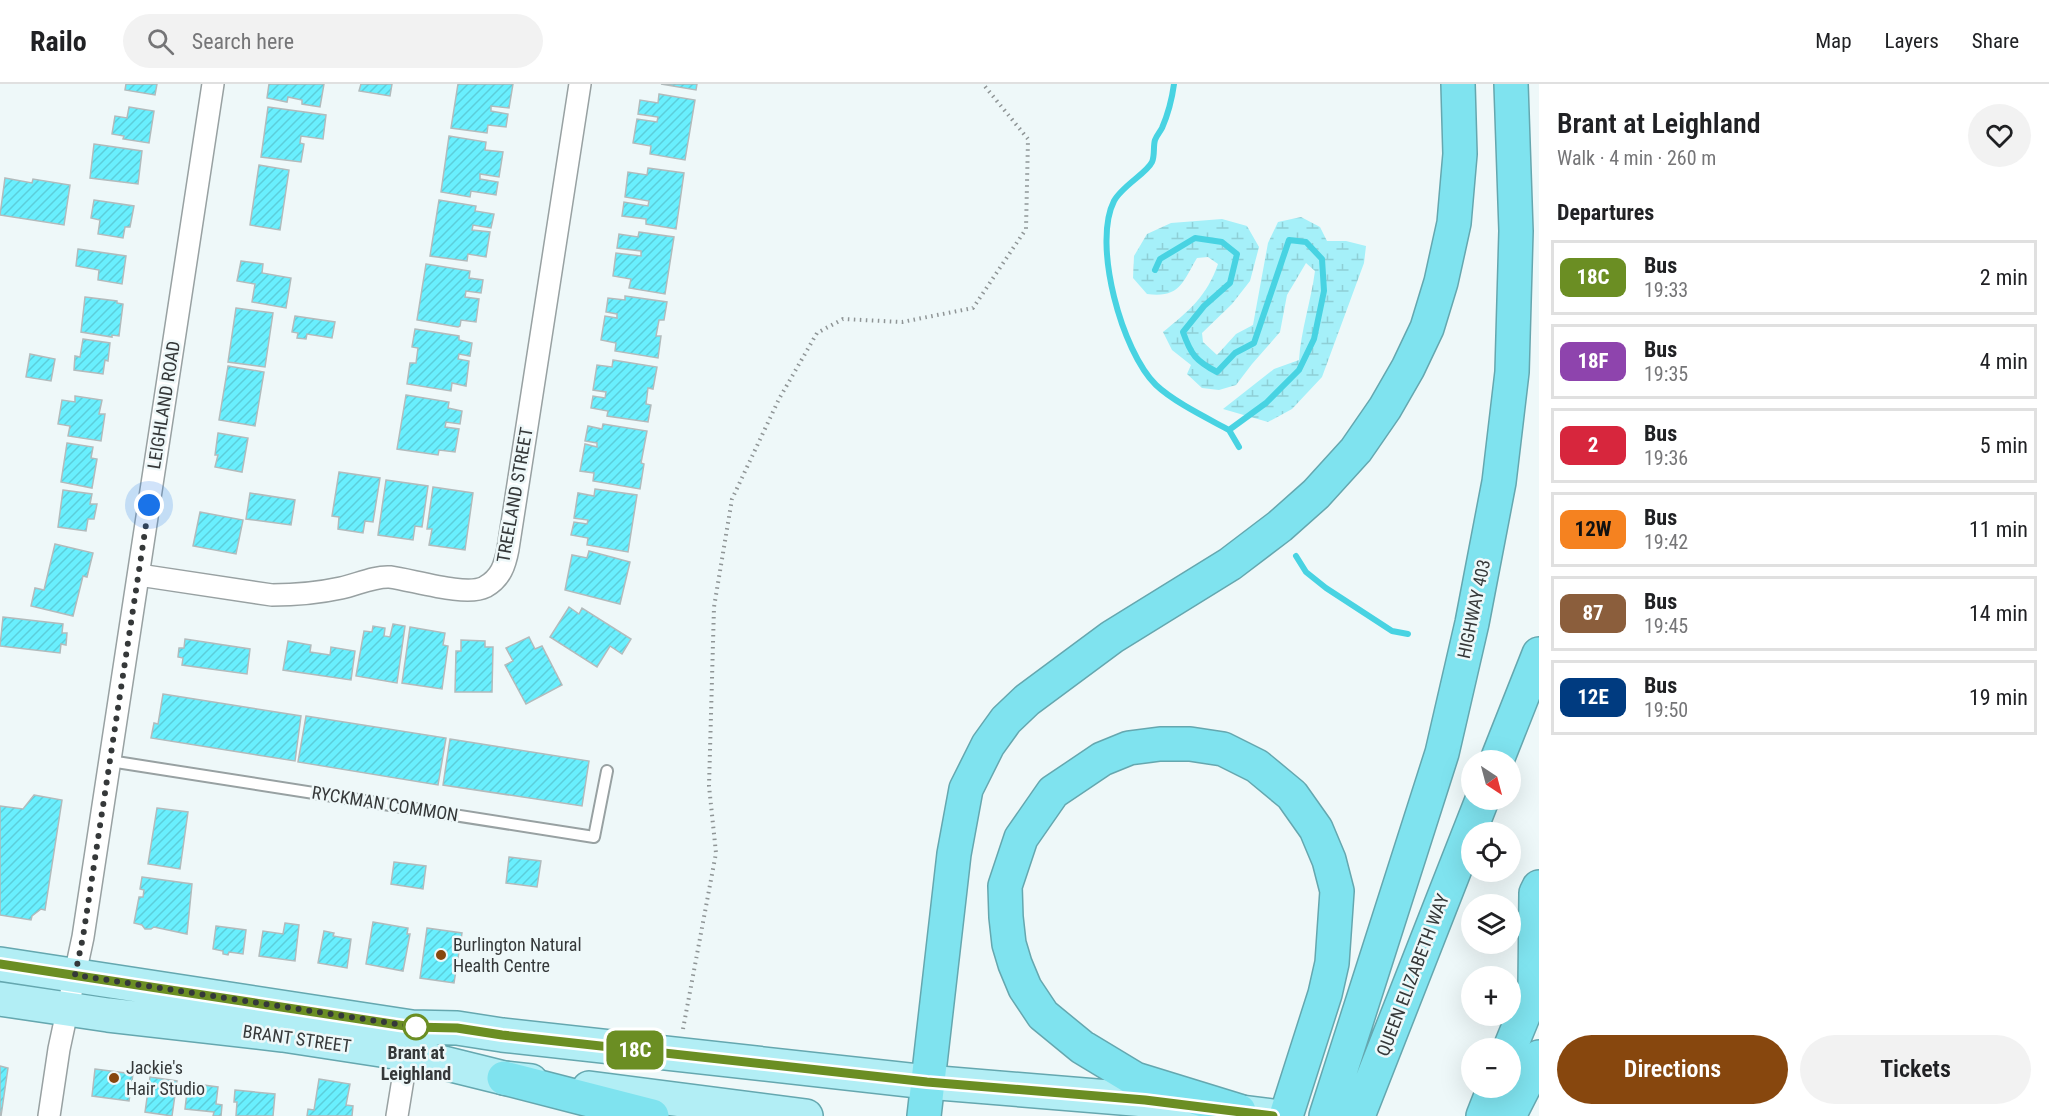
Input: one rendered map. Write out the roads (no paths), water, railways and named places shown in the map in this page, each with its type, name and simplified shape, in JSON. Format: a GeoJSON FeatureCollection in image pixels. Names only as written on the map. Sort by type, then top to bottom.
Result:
{"type":"FeatureCollection","features":[{"type":"Feature","properties":{"kind":"highway"},"geometry":{"type":"LineString","coordinates":[[924,1116],[954,854],[966,789],[988,746],[1006,720],[1027,700],[1112,637],[1230,564],[1280,526],[1316,494],[1356,450],[1385,408],[1408,368],[1427,328],[1441,282],[1455,211],[1460,154],[1458,84]]}},
{"type":"Feature","properties":{"kind":"highway","name":"HIGHWAY 403"},"geometry":{"type":"LineString","coordinates":[[1326,1116],[1442,753],[1472,622],[1499,482],[1512,372],[1516,255],[1516,187],[1510,84]]}},
{"type":"Feature","properties":{"kind":"highway"},"geometry":{"type":"LineString","coordinates":[[1501,750],[1539,654]]}},
{"type":"Feature","properties":{"kind":"highway"},"geometry":{"type":"LineString","coordinates":[[1239,1111],[1135,1079],[1082,1047],[1043,1015],[1024,988],[1015,964],[1009,944],[1005,886],[1021,838],[1053,792],[1102,759],[1129,748],[1160,744],[1190,744],[1223,749],[1257,766],[1292,795],[1316,829],[1329,860],[1337,891],[1332,963],[1325,994],[1286,1116]]}},
{"type":"Feature","properties":{"kind":"highway","name":"QUEEN ELIZABETH WAY"},"geometry":{"type":"LineString","coordinates":[[1364,1101],[1478,810]]}},
{"type":"Feature","properties":{"kind":"highway"},"geometry":{"type":"LineString","coordinates":[[1514,1038],[1537,983],[1536,893],[1539,887]]}},
{"type":"Feature","properties":{"kind":"highway"},"geometry":{"type":"LineString","coordinates":[[1497,1106],[1539,1058]]}},
{"type":"Feature","properties":{"kind":"highway"},"geometry":{"type":"LineString","coordinates":[[504,1078],[652,1116]]}},
{"type":"Feature","properties":{"kind":"main road","name":"BRANT STREET"},"geometry":{"type":"LineString","coordinates":[[0,964],[75,975],[410,1040],[504,1078],[806,1116]]}},
{"type":"Feature","properties":{"kind":"main road","name":"BRANT STREET"},"geometry":{"type":"LineString","coordinates":[[0,999],[283,1035],[410,1040],[457,1028],[927,1082],[1145,1100],[1273,1116]]}},
{"type":"Feature","properties":{"kind":"street","name":"LEIGHLAND ROAD"},"geometry":{"type":"LineString","coordinates":[[49,1116],[67,1009],[83,937],[213,84]]}},
{"type":"Feature","properties":{"kind":"street","name":"TREELAND STREET"},"geometry":{"type":"LineString","coordinates":[[138,575],[282,595],[343,588],[387,577],[468,591],[484,588],[498,578],[508,549],[580,84]]}},
{"type":"Feature","properties":{"kind":"street"},"geometry":{"type":"LineString","coordinates":[[397,1116],[410,1040]]}},
{"type":"Feature","properties":{"kind":"lane","name":"RYCKMAN COMMON"},"geometry":{"type":"LineString","coordinates":[[110,760],[594,837],[607,771]]}},
{"type":"Feature","properties":{"kind":"waterway"},"geometry":{"type":"LineString","coordinates":[[1174,84],[1166,117],[1155,140],[1152,162],[1114,201],[1108,220],[1106,243],[1109,269],[1122,324],[1144,369],[1156,385],[1172,398],[1229,430]]}},
{"type":"Feature","properties":{"kind":"waterway"},"geometry":{"type":"LineString","coordinates":[[1155,270],[1160,259],[1195,238],[1222,242],[1237,254],[1230,283],[1204,306],[1183,332],[1195,356],[1217,372],[1235,353],[1254,343],[1289,240],[1306,242],[1322,259],[1324,291],[1314,339],[1299,370],[1266,403],[1229,430],[1239,447]]}},
{"type":"Feature","properties":{"kind":"waterway"},"geometry":{"type":"LineString","coordinates":[[1296,556],[1306,572],[1326,588],[1392,631],[1408,634]]}},
{"type":"Feature","properties":{"kind":"place","name":"Burlington Natural Health Centre"},"geometry":{"type":"Point","coordinates":[441,955]}},
{"type":"Feature","properties":{"kind":"place","name":"Brant at Leighland"},"geometry":{"type":"Point","coordinates":[416,1027]}},
{"type":"Feature","properties":{"kind":"place","name":"Jackie's Hair Studio"},"geometry":{"type":"Point","coordinates":[114,1078]}}]}
